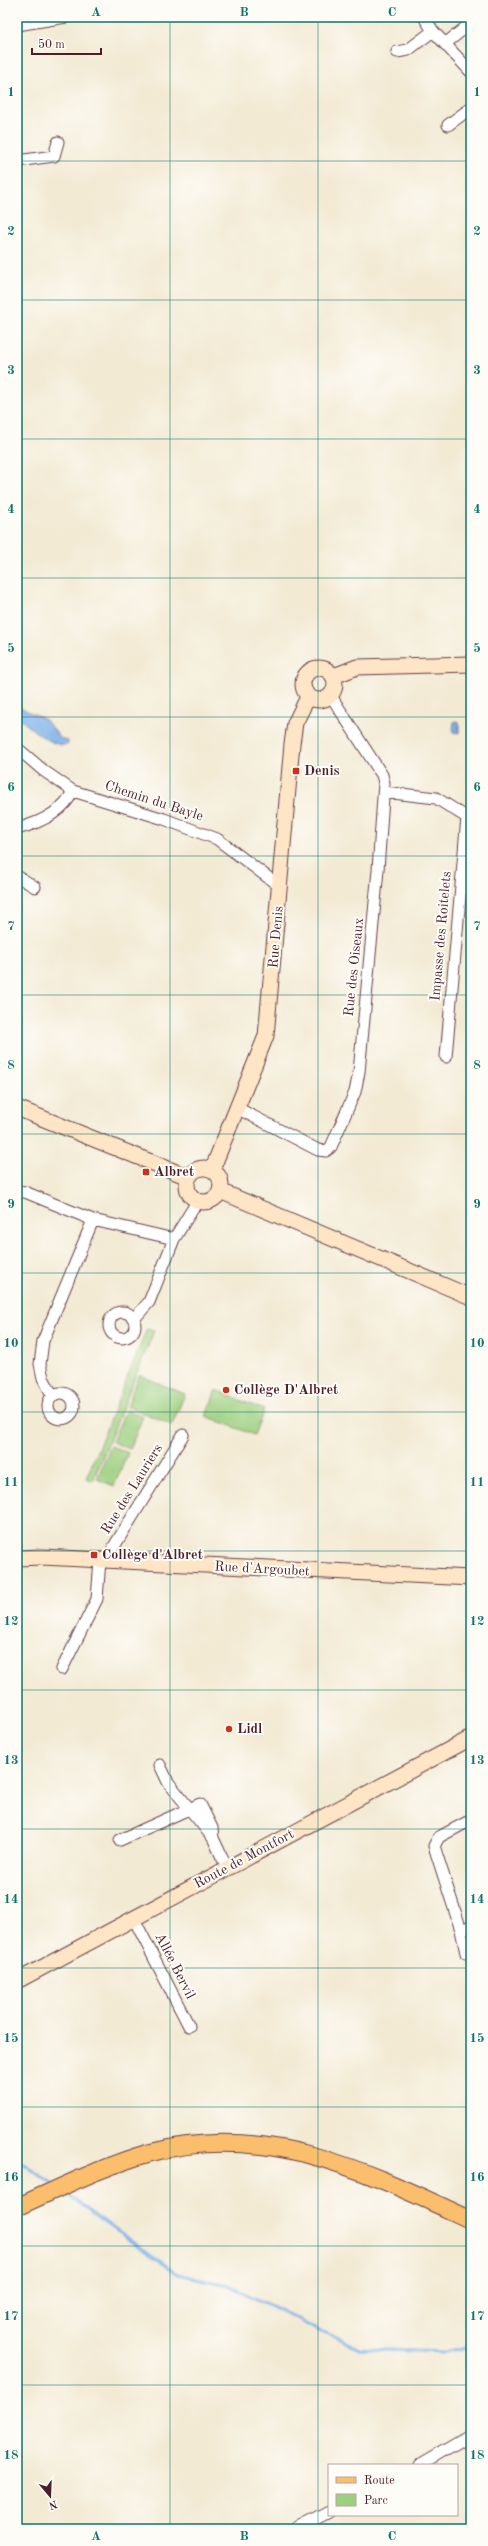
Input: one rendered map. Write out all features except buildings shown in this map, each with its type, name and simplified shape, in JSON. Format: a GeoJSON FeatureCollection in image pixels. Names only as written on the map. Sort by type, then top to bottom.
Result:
{"type":"FeatureCollection","features":[{"type":"Feature","properties":{"kind":"main road"},"geometry":{"type":"LineString","coordinates":[[17,2207],[73,2182],[134,2158],[169,2149],[206,2144],[242,2144],[271,2146],[314,2154],[349,2166],[471,2220]]}},
{"type":"Feature","properties":{"kind":"street"},"geometry":{"type":"LineString","coordinates":[[17,25],[66,17]]}},
{"type":"Feature","properties":{"kind":"street"},"geometry":{"type":"LineString","coordinates":[[424,17],[445,44],[471,72]]}},
{"type":"Feature","properties":{"kind":"street"},"geometry":{"type":"LineString","coordinates":[[445,44],[471,23]]}},
{"type":"Feature","properties":{"kind":"street"},"geometry":{"type":"LineString","coordinates":[[397,52],[408,50],[434,31]]}},
{"type":"Feature","properties":{"kind":"street"},"geometry":{"type":"LineString","coordinates":[[448,125],[471,108]]}},
{"type":"Feature","properties":{"kind":"street"},"geometry":{"type":"LineString","coordinates":[[17,161],[54,156],[58,142]]}},
{"type":"Feature","properties":{"kind":"street"},"geometry":{"type":"LineString","coordinates":[[334,676],[357,667],[471,664]]}},
{"type":"Feature","properties":{"kind":"street"},"geometry":{"type":"LineString","coordinates":[[324,668],[334,676],[336,683],[331,696],[317,700],[308,697],[304,692],[303,679],[311,669],[324,668]]}},
{"type":"Feature","properties":{"kind":"street","name":"Rue des Oiseaux"},"geometry":{"type":"LineString","coordinates":[[237,1108],[318,1150],[326,1150],[331,1147],[355,1092],[384,792],[382,775],[331,696]]}},
{"type":"Feature","properties":{"kind":"street","name":"Rue Denis"},"geometry":{"type":"LineString","coordinates":[[212,1170],[266,1036],[281,883],[292,744],[295,724],[308,697]]}},
{"type":"Feature","properties":{"kind":"street","name":"Chemin du Bayle"},"geometry":{"type":"LineString","coordinates":[[17,748],[44,771],[73,791],[204,833],[225,844],[274,882],[281,883]]}},
{"type":"Feature","properties":{"kind":"street"},"geometry":{"type":"LineString","coordinates":[[17,829],[34,824],[56,812],[73,791]]}},
{"type":"Feature","properties":{"kind":"street"},"geometry":{"type":"LineString","coordinates":[[384,792],[436,798],[469,818]]}},
{"type":"Feature","properties":{"kind":"street","name":"Impasse des Roitelets"},"geometry":{"type":"LineString","coordinates":[[446,1057],[469,818]]}},
{"type":"Feature","properties":{"kind":"street"},"geometry":{"type":"LineString","coordinates":[[17,876],[35,887]]}},
{"type":"Feature","properties":{"kind":"street"},"geometry":{"type":"LineString","coordinates":[[17,1108],[188,1177]]}},
{"type":"Feature","properties":{"kind":"street"},"geometry":{"type":"LineString","coordinates":[[198,1168],[212,1170],[220,1179],[220,1191],[211,1201],[197,1202],[187,1192],[188,1177],[198,1168]]}},
{"type":"Feature","properties":{"kind":"street"},"geometry":{"type":"LineString","coordinates":[[17,1191],[25,1192],[93,1220],[174,1239]]}},
{"type":"Feature","properties":{"kind":"street"},"geometry":{"type":"LineString","coordinates":[[220,1191],[471,1297]]}},
{"type":"Feature","properties":{"kind":"street"},"geometry":{"type":"LineString","coordinates":[[134,1319],[149,1302],[174,1239],[197,1202]]}},
{"type":"Feature","properties":{"kind":"street"},"geometry":{"type":"LineString","coordinates":[[53,1396],[43,1378],[40,1364],[43,1341],[93,1220]]}},
{"type":"Feature","properties":{"kind":"street","name":"Rue des Lauriers"},"geometry":{"type":"LineString","coordinates":[[62,1669],[96,1599],[105,1561],[183,1435]]}},
{"type":"Feature","properties":{"kind":"street","name":"Rue d'Argoubet"},"geometry":{"type":"LineString","coordinates":[[17,1558],[54,1558],[471,1578]]}},
{"type":"Feature","properties":{"kind":"street","name":"Route de Montfort"},"geometry":{"type":"LineString","coordinates":[[17,1981],[471,1738]]}},
{"type":"Feature","properties":{"kind":"street"},"geometry":{"type":"LineString","coordinates":[[160,1765],[168,1782],[213,1838],[227,1868]]}},
{"type":"Feature","properties":{"kind":"street"},"geometry":{"type":"LineString","coordinates":[[120,1840],[190,1808]]}},
{"type":"Feature","properties":{"kind":"street"},"geometry":{"type":"LineString","coordinates":[[466,1953],[466,1928],[434,1846],[439,1837],[471,1820]]}},
{"type":"Feature","properties":{"kind":"street","name":"Allée Bervil"},"geometry":{"type":"LineString","coordinates":[[134,1919],[189,2026]]}},
{"type":"Feature","properties":{"kind":"street"},"geometry":{"type":"LineString","coordinates":[[422,2464],[471,2435]]}},
{"type":"Feature","properties":{"kind":"street"},"geometry":{"type":"LineString","coordinates":[[296,2529],[328,2513]]}},
{"type":"Feature","properties":{"kind":"green space"},"geometry":{"type":"Polygon","coordinates":[[[147,1329],[154,1331],[93,1481],[86,1478],[147,1329]]]}},
{"type":"Feature","properties":{"kind":"green space"},"geometry":{"type":"Polygon","coordinates":[[[139,1375],[185,1394],[172,1425],[127,1406],[139,1375]]]}},
{"type":"Feature","properties":{"kind":"green space"},"geometry":{"type":"Polygon","coordinates":[[[216,1390],[264,1410],[254,1435],[206,1416],[216,1390]]]}},
{"type":"Feature","properties":{"kind":"green space"},"geometry":{"type":"Polygon","coordinates":[[[126,1409],[143,1416],[130,1449],[112,1442],[126,1409]]]}},
{"type":"Feature","properties":{"kind":"green space"},"geometry":{"type":"Polygon","coordinates":[[[111,1446],[128,1453],[114,1486],[97,1479],[111,1446]]]}},
{"type":"Feature","properties":{"kind":"water"},"geometry":{"type":"Polygon","coordinates":[[[17,706],[46,720],[60,738],[68,741],[68,744],[62,745],[41,736],[17,716],[17,706]]]}},
{"type":"Feature","properties":{"kind":"water"},"geometry":{"type":"Polygon","coordinates":[[[454,721],[459,722],[459,733],[453,732],[454,721]]]}},
{"type":"Feature","properties":{"kind":"waterway"},"geometry":{"type":"LineString","coordinates":[[17,2159],[53,2184]]}},
{"type":"Feature","properties":{"kind":"waterway"},"geometry":{"type":"LineString","coordinates":[[64,2192],[178,2274],[228,2285],[359,2349],[445,2352],[471,2346]]}},
{"type":"Feature","properties":{"kind":"place","name":"Denis"},"geometry":{"type":"Point","coordinates":[296,771]}},
{"type":"Feature","properties":{"kind":"place","name":"Albret"},"geometry":{"type":"Point","coordinates":[146,1172]}},
{"type":"Feature","properties":{"kind":"place","name":"Collège D'Albret"},"geometry":{"type":"Point","coordinates":[226,1390]}},
{"type":"Feature","properties":{"kind":"place","name":"Collège d'Albret"},"geometry":{"type":"Point","coordinates":[94,1555]}},
{"type":"Feature","properties":{"kind":"place","name":"Lidl"},"geometry":{"type":"Point","coordinates":[229,1729]}}]}
